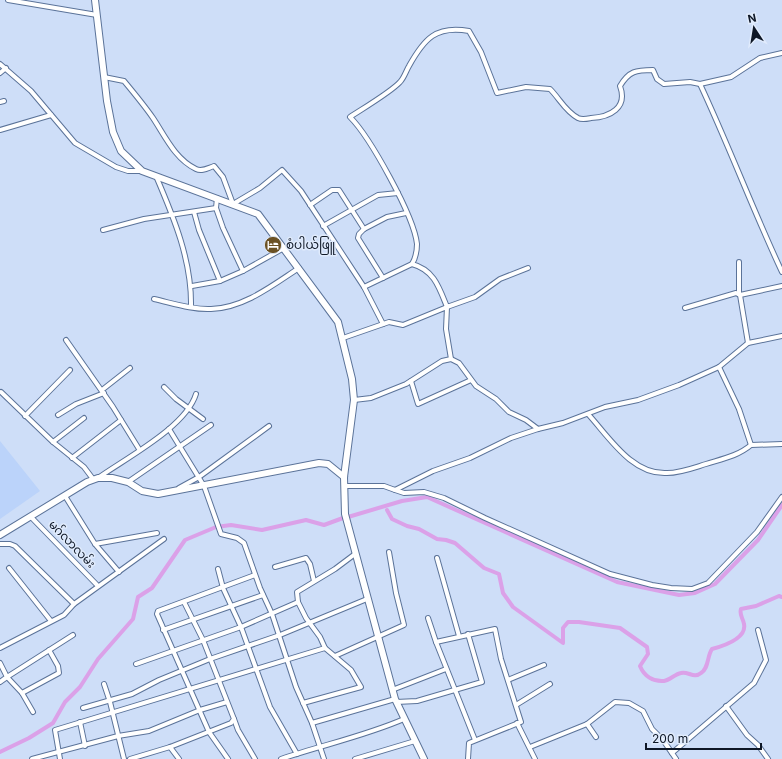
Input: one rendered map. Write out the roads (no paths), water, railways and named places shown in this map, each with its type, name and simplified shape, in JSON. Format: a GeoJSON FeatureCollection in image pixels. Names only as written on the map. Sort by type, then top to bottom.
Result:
{"type":"FeatureCollection","features":[{"type":"Feature","properties":{"kind":"street"},"geometry":{"type":"LineString","coordinates":[[8,0],[97,15]]}},
{"type":"Feature","properties":{"kind":"street"},"geometry":{"type":"LineString","coordinates":[[96,0],[107,101],[116,141],[132,163],[142,171],[258,214],[330,309],[338,322],[352,379],[354,400],[344,477],[345,514],[395,700],[424,759]]}},
{"type":"Feature","properties":{"kind":"street"},"geometry":{"type":"LineString","coordinates":[[364,287],[412,264],[415,258],[417,244],[398,193],[376,154],[356,123],[350,117],[400,82],[416,54],[427,40],[438,32],[454,28],[469,31],[480,52],[497,93],[526,87],[550,89],[568,112],[580,119],[598,118],[616,110],[619,107],[623,95],[620,86],[626,75],[638,70],[653,70],[657,79],[664,84],[690,82],[700,84],[731,77],[760,58],[782,53]]}},
{"type":"Feature","properties":{"kind":"street"},"geometry":{"type":"LineString","coordinates":[[0,64],[30,91],[75,143],[91,154],[116,167],[128,171],[142,171]]}},
{"type":"Feature","properties":{"kind":"street"},"geometry":{"type":"LineString","coordinates":[[0,73],[6,68]]}},
{"type":"Feature","properties":{"kind":"street"},"geometry":{"type":"LineString","coordinates":[[104,77],[124,81],[153,117],[170,146],[183,159],[196,169],[202,171],[214,166],[223,177],[233,204]]}},
{"type":"Feature","properties":{"kind":"street"},"geometry":{"type":"LineString","coordinates":[[700,84],[726,141],[764,234],[782,272]]}},
{"type":"Feature","properties":{"kind":"street"},"geometry":{"type":"LineString","coordinates":[[0,130],[51,115]]}},
{"type":"Feature","properties":{"kind":"street"},"geometry":{"type":"LineString","coordinates":[[233,204],[260,188],[282,170],[301,191],[364,287],[383,324]]}},
{"type":"Feature","properties":{"kind":"street"},"geometry":{"type":"LineString","coordinates":[[156,176],[172,214],[187,259],[192,286],[191,307]]}},
{"type":"Feature","properties":{"kind":"street"},"geometry":{"type":"LineString","coordinates":[[310,205],[332,190],[339,190],[364,229]]}},
{"type":"Feature","properties":{"kind":"street"},"geometry":{"type":"LineString","coordinates":[[323,226],[378,195],[398,193]]}},
{"type":"Feature","properties":{"kind":"street"},"geometry":{"type":"LineString","coordinates":[[217,198],[216,208],[223,228],[243,271]]}},
{"type":"Feature","properties":{"kind":"street"},"geometry":{"type":"LineString","coordinates":[[103,230],[144,219],[216,208]]}},
{"type":"Feature","properties":{"kind":"street"},"geometry":{"type":"LineString","coordinates":[[194,212],[199,230],[220,281]]}},
{"type":"Feature","properties":{"kind":"street"},"geometry":{"type":"LineString","coordinates":[[383,278],[358,238],[359,234],[364,229],[387,217],[406,213]]}},
{"type":"Feature","properties":{"kind":"street"},"geometry":{"type":"LineString","coordinates":[[192,286],[220,281],[243,271],[284,248]]}},
{"type":"Feature","properties":{"kind":"street"},"geometry":{"type":"LineString","coordinates":[[738,262],[740,294],[748,343]]}},
{"type":"Feature","properties":{"kind":"street"},"geometry":{"type":"LineString","coordinates":[[412,264],[426,270],[432,275],[439,286],[447,307],[446,329],[451,359]]}},
{"type":"Feature","properties":{"kind":"street"},"geometry":{"type":"LineString","coordinates":[[154,299],[191,307],[210,309],[229,306],[248,299],[299,268]]}},
{"type":"Feature","properties":{"kind":"street"},"geometry":{"type":"LineString","coordinates":[[343,338],[389,322],[403,325],[475,297],[500,279],[528,268]]}},
{"type":"Feature","properties":{"kind":"street"},"geometry":{"type":"LineString","coordinates":[[685,308],[740,294],[782,286]]}},
{"type":"Feature","properties":{"kind":"street"},"geometry":{"type":"LineString","coordinates":[[395,490],[433,471],[470,458],[511,438],[605,408],[638,400],[678,385],[718,367],[748,343],[782,336]]}},
{"type":"Feature","properties":{"kind":"street"},"geometry":{"type":"LineString","coordinates":[[66,340],[103,391],[139,449]]}},
{"type":"Feature","properties":{"kind":"street"},"geometry":{"type":"LineString","coordinates":[[354,400],[371,398],[411,381],[442,361],[451,359],[459,363],[476,386],[496,399],[509,412],[526,420],[538,429]]}},
{"type":"Feature","properties":{"kind":"street"},"geometry":{"type":"LineString","coordinates":[[718,367],[739,409],[751,445]]}},
{"type":"Feature","properties":{"kind":"street"},"geometry":{"type":"LineString","coordinates":[[58,415],[76,404],[103,391],[130,368]]}},
{"type":"Feature","properties":{"kind":"street"},"geometry":{"type":"LineString","coordinates":[[25,416],[70,370]]}},
{"type":"Feature","properties":{"kind":"street"},"geometry":{"type":"LineString","coordinates":[[411,381],[418,404],[471,380]]}},
{"type":"Feature","properties":{"kind":"street"},"geometry":{"type":"LineString","coordinates":[[164,386],[189,410],[203,419]]}},
{"type":"Feature","properties":{"kind":"street"},"geometry":{"type":"LineString","coordinates":[[2,392],[53,442],[95,478],[112,478],[128,482],[142,491],[158,494],[170,493],[319,463],[328,464],[344,477]]}},
{"type":"Feature","properties":{"kind":"street"},"geometry":{"type":"LineString","coordinates":[[0,535],[95,478],[169,429],[189,410],[193,404],[196,394]]}},
{"type":"Feature","properties":{"kind":"street"},"geometry":{"type":"LineString","coordinates":[[588,414],[631,462],[650,472],[665,474],[677,472],[742,453],[751,445],[782,444]]}},
{"type":"Feature","properties":{"kind":"street"},"geometry":{"type":"LineString","coordinates":[[53,442],[84,418]]}},
{"type":"Feature","properties":{"kind":"street"},"geometry":{"type":"LineString","coordinates":[[72,458],[122,420]]}},
{"type":"Feature","properties":{"kind":"street"},"geometry":{"type":"LineString","coordinates":[[128,482],[211,425]]}},
{"type":"Feature","properties":{"kind":"street"},"geometry":{"type":"LineString","coordinates":[[170,493],[199,477],[269,426]]}},
{"type":"Feature","properties":{"kind":"street"},"geometry":{"type":"LineString","coordinates":[[169,429],[204,486],[222,534],[237,538],[244,543],[255,575],[280,635],[324,759]]}},
{"type":"Feature","properties":{"kind":"street"},"geometry":{"type":"LineString","coordinates":[[344,486],[384,486],[404,493],[424,492],[444,498],[610,574],[658,586],[692,589],[708,583],[758,532],[782,498]]}},
{"type":"Feature","properties":{"kind":"street"},"geometry":{"type":"LineString","coordinates":[[65,496],[94,544],[119,572]]}},
{"type":"Feature","properties":{"kind":"street","name":"မဂ်လာလမ်း"},"geometry":{"type":"LineString","coordinates":[[31,517],[98,586]]}},
{"type":"Feature","properties":{"kind":"street"},"geometry":{"type":"LineString","coordinates":[[94,544],[157,533]]}},
{"type":"Feature","properties":{"kind":"street"},"geometry":{"type":"LineString","coordinates":[[0,648],[64,615],[74,604],[164,539]]}},
{"type":"Feature","properties":{"kind":"street"},"geometry":{"type":"LineString","coordinates":[[0,544],[10,544],[15,546],[74,604]]}},
{"type":"Feature","properties":{"kind":"street"},"geometry":{"type":"LineString","coordinates":[[335,656],[404,625],[396,593],[389,552]]}},
{"type":"Feature","properties":{"kind":"street"},"geometry":{"type":"LineString","coordinates":[[303,703],[361,688],[351,670],[325,648],[298,602],[296,592],[355,554]]}},
{"type":"Feature","properties":{"kind":"street"},"geometry":{"type":"LineString","coordinates":[[275,567],[306,558],[310,564],[314,581]]}},
{"type":"Feature","properties":{"kind":"street"},"geometry":{"type":"LineString","coordinates":[[437,558],[459,636]]}},
{"type":"Feature","properties":{"kind":"street"},"geometry":{"type":"LineString","coordinates":[[10,568],[51,621]]}},
{"type":"Feature","properties":{"kind":"street"},"geometry":{"type":"LineString","coordinates":[[218,569],[223,588],[241,626],[255,669],[270,707],[297,754]]}},
{"type":"Feature","properties":{"kind":"street"},"geometry":{"type":"LineString","coordinates":[[228,759],[209,732],[157,614],[158,611],[255,575]]}},
{"type":"Feature","properties":{"kind":"street"},"geometry":{"type":"LineString","coordinates":[[163,630],[263,595]]}},
{"type":"Feature","properties":{"kind":"street"},"geometry":{"type":"LineString","coordinates":[[83,708],[110,702],[132,694],[159,680],[210,659],[280,635],[367,599]]}},
{"type":"Feature","properties":{"kind":"street"},"geometry":{"type":"LineString","coordinates":[[184,602],[203,640],[238,730],[255,759]]}},
{"type":"Feature","properties":{"kind":"street"},"geometry":{"type":"LineString","coordinates":[[136,664],[241,626],[298,602]]}},
{"type":"Feature","properties":{"kind":"street"},"geometry":{"type":"LineString","coordinates":[[428,618],[446,669],[476,740]]}},
{"type":"Feature","properties":{"kind":"street"},"geometry":{"type":"LineString","coordinates":[[436,642],[495,629],[501,659],[521,722],[469,743],[468,759]]}},
{"type":"Feature","properties":{"kind":"street"},"geometry":{"type":"LineString","coordinates":[[672,753],[754,683],[766,660],[758,630]]}},
{"type":"Feature","properties":{"kind":"street"},"geometry":{"type":"LineString","coordinates":[[312,723],[395,700],[417,701],[482,682],[468,634]]}},
{"type":"Feature","properties":{"kind":"street"},"geometry":{"type":"LineString","coordinates":[[0,682],[73,636]]}},
{"type":"Feature","properties":{"kind":"street"},"geometry":{"type":"LineString","coordinates":[[60,759],[55,730],[113,714],[218,679],[325,648]]}},
{"type":"Feature","properties":{"kind":"street"},"geometry":{"type":"LineString","coordinates":[[22,693],[59,673],[58,666],[49,650]]}},
{"type":"Feature","properties":{"kind":"street"},"geometry":{"type":"LineString","coordinates":[[0,663],[7,677],[22,693],[34,712]]}},
{"type":"Feature","properties":{"kind":"street"},"geometry":{"type":"LineString","coordinates":[[508,680],[544,665]]}},
{"type":"Feature","properties":{"kind":"street"},"geometry":{"type":"LineString","coordinates":[[392,690],[446,669]]}},
{"type":"Feature","properties":{"kind":"street"},"geometry":{"type":"LineString","coordinates":[[104,684],[124,759]]}},
{"type":"Feature","properties":{"kind":"street"},"geometry":{"type":"LineString","coordinates":[[516,705],[550,684]]}},
{"type":"Feature","properties":{"kind":"street"},"geometry":{"type":"LineString","coordinates":[[32,759],[118,736],[149,731],[200,710],[227,702]]}},
{"type":"Feature","properties":{"kind":"street"},"geometry":{"type":"LineString","coordinates":[[530,747],[587,724],[615,702],[629,703],[643,711],[652,729],[676,759]]}},
{"type":"Feature","properties":{"kind":"street"},"geometry":{"type":"LineString","coordinates":[[726,706],[747,735],[758,745],[768,759]]}},
{"type":"Feature","properties":{"kind":"street"},"geometry":{"type":"LineString","coordinates":[[130,759],[170,747],[209,732],[231,723],[234,719]]}},
{"type":"Feature","properties":{"kind":"street"},"geometry":{"type":"LineString","coordinates":[[281,759],[319,746],[386,727],[404,719]]}},
{"type":"Feature","properties":{"kind":"street"},"geometry":{"type":"LineString","coordinates":[[80,722],[85,746]]}},
{"type":"Feature","properties":{"kind":"street"},"geometry":{"type":"LineString","coordinates":[[517,723],[535,759]]}},
{"type":"Feature","properties":{"kind":"street"},"geometry":{"type":"LineString","coordinates":[[587,724],[596,737]]}},
{"type":"Feature","properties":{"kind":"street"},"geometry":{"type":"LineString","coordinates":[[355,759],[415,741]]}},
{"type":"Feature","properties":{"kind":"street"},"geometry":{"type":"LineString","coordinates":[[170,747],[179,759]]}},
{"type":"Feature","properties":{"kind":"waterway"},"geometry":{"type":"LineString","coordinates":[[348,517],[402,501],[427,497],[617,582],[679,595],[695,593],[715,584],[758,540],[782,505]]}},
{"type":"Feature","properties":{"kind":"waterway"},"geometry":{"type":"LineString","coordinates":[[387,510],[392,519],[407,526],[419,529],[437,539],[455,543],[484,568],[499,574],[503,593],[513,607],[563,643],[563,628],[568,622],[579,622],[620,628],[647,647],[648,654],[640,666],[649,678],[660,681],[664,681],[681,673],[698,675],[704,671],[712,649],[733,641],[742,634],[744,624],[741,609],[756,606],[779,596],[782,597]]}},
{"type":"Feature","properties":{"kind":"waterway"},"geometry":{"type":"LineString","coordinates":[[0,752],[29,738],[53,723],[65,702],[80,687],[98,659],[133,619],[138,597],[152,588],[185,540],[216,527],[231,525],[262,530],[306,520],[324,525],[343,518]]}},
{"type":"Feature","properties":{"kind":"place","name":"စံပါယ်ဖြူ"},"geometry":{"type":"Point","coordinates":[273,245]}}]}
